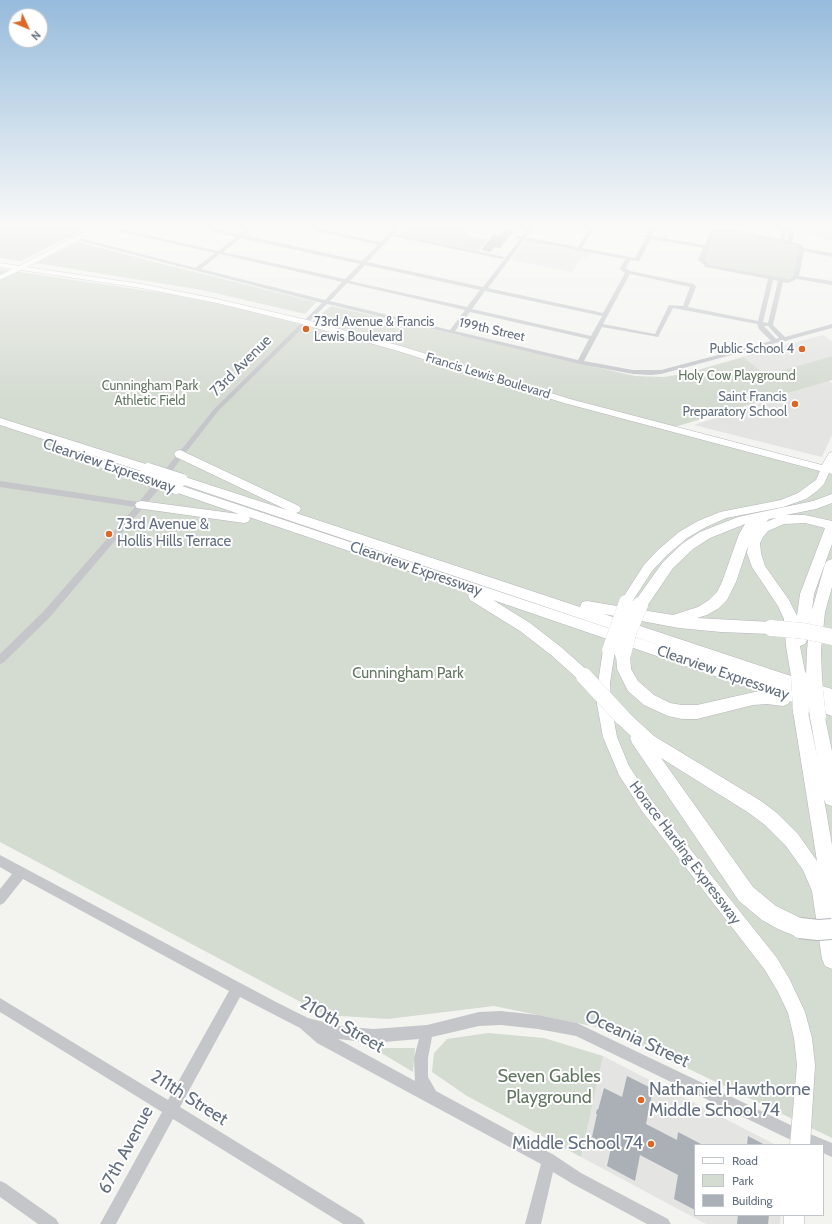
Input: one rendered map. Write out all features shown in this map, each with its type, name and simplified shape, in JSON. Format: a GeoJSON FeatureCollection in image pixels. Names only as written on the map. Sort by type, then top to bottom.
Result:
{"type":"FeatureCollection","features":[{"type":"Feature","properties":{"kind":"highway"},"geometry":{"type":"LineString","coordinates":[[0,415],[80,446]]}},
{"type":"Feature","properties":{"kind":"highway","name":"Clearview Expressway"},"geometry":{"type":"LineString","coordinates":[[1,428],[80,446],[145,473]]}},
{"type":"Feature","properties":{"kind":"highway","name":"Clearview Expressway"},"geometry":{"type":"LineString","coordinates":[[1,428],[359,539],[832,696]]}},
{"type":"Feature","properties":{"kind":"highway"},"geometry":{"type":"LineString","coordinates":[[180,454],[359,539]]}},
{"type":"Feature","properties":{"kind":"highway","name":"Clearview Expressway"},"geometry":{"type":"LineString","coordinates":[[179,484],[336,542],[827,713]]}},
{"type":"Feature","properties":{"kind":"highway"},"geometry":{"type":"LineString","coordinates":[[827,713],[780,699],[767,697],[746,699],[697,712],[682,712],[668,709],[649,700],[634,686],[616,652],[629,630],[635,608],[668,565],[699,539],[731,523],[816,505],[832,498]]}},
{"type":"Feature","properties":{"kind":"highway"},"geometry":{"type":"LineString","coordinates":[[141,505],[224,515],[336,542]]}},
{"type":"Feature","properties":{"kind":"highway"},"geometry":{"type":"LineString","coordinates":[[635,608],[665,619],[681,618],[696,614],[714,604],[722,596],[727,587],[742,539],[747,530],[759,519],[780,512]]}},
{"type":"Feature","properties":{"kind":"highway"},"geometry":{"type":"LineString","coordinates":[[799,677],[793,646],[791,619],[784,604],[754,558],[753,548],[755,539],[760,532],[772,523],[792,519],[817,521],[832,526],[814,572],[804,607],[800,639],[799,677],[801,711],[832,898]]}},
{"type":"Feature","properties":{"kind":"highway"},"geometry":{"type":"LineString","coordinates":[[399,564],[464,591],[495,607],[542,639],[584,676],[622,718],[652,758],[741,888],[753,901],[769,913],[800,928],[818,930],[832,929]]}},
{"type":"Feature","properties":{"kind":"highway"},"geometry":{"type":"LineString","coordinates":[[832,564],[822,594],[817,618],[814,650],[814,681],[827,713],[832,763]]}},
{"type":"Feature","properties":{"kind":"highway"},"geometry":{"type":"LineString","coordinates":[[487,581],[588,606],[635,608],[707,625],[804,631],[832,637]]}},
{"type":"Feature","properties":{"kind":"highway"},"geometry":{"type":"LineString","coordinates":[[827,713],[832,798]]}},
{"type":"Feature","properties":{"kind":"highway"},"geometry":{"type":"LineString","coordinates":[[622,718],[648,741],[755,807],[779,826],[792,840],[809,864],[820,890],[832,959]]}},
{"type":"Feature","properties":{"kind":"main road","name":"Francis Lewis Boulevard"},"geometry":{"type":"LineString","coordinates":[[118,282],[218,301],[381,338],[573,398],[830,465]]}},
{"type":"Feature","properties":{"kind":"main road"},"geometry":{"type":"LineString","coordinates":[[635,608],[648,568],[662,553],[683,535],[702,524],[724,515],[796,498],[808,493],[816,486],[830,465]]}},
{"type":"Feature","properties":{"kind":"main road","name":"Horace Harding Expressway"},"geometry":{"type":"LineString","coordinates":[[616,652],[604,683],[605,716],[614,749],[624,770],[647,806],[771,964],[784,986],[796,1012],[803,1038],[806,1065],[800,1141]]}},
{"type":"Feature","properties":{"kind":"street","name":"199th Street"},"geometry":{"type":"LineString","coordinates":[[248,282],[325,302],[580,362],[633,372],[661,372],[785,340],[832,326]]}},
{"type":"Feature","properties":{"kind":"street","name":"73rd Avenue"},"geometry":{"type":"LineString","coordinates":[[0,660],[46,616],[141,505],[217,409],[345,282]]}},
{"type":"Feature","properties":{"kind":"street"},"geometry":{"type":"LineString","coordinates":[[351,282],[593,338]]}},
{"type":"Feature","properties":{"kind":"street"},"geometry":{"type":"LineString","coordinates":[[452,282],[605,315]]}},
{"type":"Feature","properties":{"kind":"street"},"geometry":{"type":"LineString","coordinates":[[448,331],[484,282]]}},
{"type":"Feature","properties":{"kind":"street"},"geometry":{"type":"LineString","coordinates":[[480,288],[485,282]]}},
{"type":"Feature","properties":{"kind":"street"},"geometry":{"type":"LineString","coordinates":[[580,362],[605,315],[625,282]]}},
{"type":"Feature","properties":{"kind":"street"},"geometry":{"type":"LineString","coordinates":[[678,282],[692,285],[693,287],[685,307]]}},
{"type":"Feature","properties":{"kind":"street"},"geometry":{"type":"LineString","coordinates":[[771,282],[760,323],[761,328],[776,342]]}},
{"type":"Feature","properties":{"kind":"street"},"geometry":{"type":"LineString","coordinates":[[770,325],[781,282]]}},
{"type":"Feature","properties":{"kind":"street"},"geometry":{"type":"LineString","coordinates":[[766,297],[777,299]]}},
{"type":"Feature","properties":{"kind":"street"},"geometry":{"type":"LineString","coordinates":[[600,325],[656,336],[671,306],[685,307],[770,325],[776,333],[785,340]]}},
{"type":"Feature","properties":{"kind":"street"},"geometry":{"type":"LineString","coordinates":[[0,484],[141,505]]}},
{"type":"Feature","properties":{"kind":"street","name":"210th Street"},"geometry":{"type":"LineString","coordinates":[[0,861],[237,989],[306,1023],[322,1038],[549,1160],[576,1178],[663,1224]]}},
{"type":"Feature","properties":{"kind":"street"},"geometry":{"type":"LineString","coordinates":[[0,899],[21,872]]}},
{"type":"Feature","properties":{"kind":"street","name":"67th Avenue"},"geometry":{"type":"LineString","coordinates":[[108,1224],[237,989]]}},
{"type":"Feature","properties":{"kind":"street","name":"211th Street"},"geometry":{"type":"LineString","coordinates":[[0,1005],[358,1224]]}},
{"type":"Feature","properties":{"kind":"street","name":"Oceania Street"},"geometry":{"type":"LineString","coordinates":[[306,1023],[339,1033],[373,1036],[427,1032],[480,1019],[501,1018],[538,1022],[577,1030],[800,1141],[816,1144]]}},
{"type":"Feature","properties":{"kind":"street"},"geometry":{"type":"LineString","coordinates":[[427,1032],[421,1058],[421,1078],[432,1097]]}},
{"type":"Feature","properties":{"kind":"street"},"geometry":{"type":"LineString","coordinates":[[533,1224],[549,1160]]}},
{"type":"Feature","properties":{"kind":"street"},"geometry":{"type":"LineString","coordinates":[[0,1188],[51,1224]]}},
{"type":"Feature","properties":{"kind":"shaded area","name":"Public School 4"},"geometry":{"type":"Polygon","coordinates":[[[823,335],[832,341],[832,356],[766,375],[742,357],[823,335]]]}},
{"type":"Feature","properties":{"kind":"shaded area","name":"Saint Francis Preparatory School"},"geometry":{"type":"Polygon","coordinates":[[[828,380],[832,383],[832,435],[822,457],[694,425],[828,380]]]}},
{"type":"Feature","properties":{"kind":"shaded area","name":"Nathaniel Hawthorne Middle School 74"},"geometry":{"type":"Polygon","coordinates":[[[603,1056],[774,1144],[694,1144],[694,1216],[781,1216],[780,1224],[706,1224],[581,1157],[603,1056]]]}},
{"type":"Feature","properties":{"kind":"green space","name":"Cunningham Park"},"geometry":{"type":"Polygon","coordinates":[[[0,282],[89,282],[169,294],[233,307],[307,326],[331,306],[635,376],[664,377],[687,373],[743,357],[766,375],[832,356],[832,380],[668,429],[832,473],[832,1138],[606,1029],[494,1006],[388,1019],[325,1015],[0,842],[0,282]]]}},
{"type":"Feature","properties":{"kind":"green space"},"geometry":{"type":"Polygon","coordinates":[[[154,282],[236,282],[316,302],[305,314],[202,290],[154,282]]]}},
{"type":"Feature","properties":{"kind":"green space","name":"Seven Gables Playground"},"geometry":{"type":"Polygon","coordinates":[[[488,1033],[544,1038],[603,1056],[581,1157],[467,1096],[432,1072],[434,1053],[447,1039],[488,1033]]]}},
{"type":"Feature","properties":{"kind":"green space"},"geometry":{"type":"Polygon","coordinates":[[[373,1048],[415,1048],[413,1072],[373,1048]]]}},
{"type":"Feature","properties":{"kind":"building","name":"Middle School 74"},"geometry":{"type":"Polygon","coordinates":[[[627,1076],[653,1089],[646,1124],[677,1140],[678,1132],[701,1144],[694,1144],[694,1209],[674,1199],[678,1175],[640,1155],[635,1181],[607,1166],[611,1148],[592,1137],[597,1109],[598,1110],[604,1088],[622,1097],[627,1076]]]}},
{"type":"Feature","properties":{"kind":"building"},"geometry":{"type":"Polygon","coordinates":[[[748,1136],[763,1144],[747,1144],[748,1136]]]}},
{"type":"Feature","properties":{"kind":"building"},"geometry":{"type":"Polygon","coordinates":[[[738,1216],[769,1216],[768,1224],[737,1224],[738,1216]]]}},
{"type":"Feature","properties":{"kind":"place","name":"73rd Avenue & Francis Lewis Boulevard"},"geometry":{"type":"Point","coordinates":[306,329]}},
{"type":"Feature","properties":{"kind":"place","name":"Public School 4"},"geometry":{"type":"Point","coordinates":[802,349]}},
{"type":"Feature","properties":{"kind":"place","name":"Saint Francis Preparatory School"},"geometry":{"type":"Point","coordinates":[795,404]}},
{"type":"Feature","properties":{"kind":"place","name":"73rd Avenue & Hollis Hills Terrace"},"geometry":{"type":"Point","coordinates":[109,534]}},
{"type":"Feature","properties":{"kind":"place","name":"Nathaniel Hawthorne Middle School 74"},"geometry":{"type":"Point","coordinates":[641,1100]}},
{"type":"Feature","properties":{"kind":"place","name":"Middle School 74"},"geometry":{"type":"Point","coordinates":[651,1144]}},
{"type":"Feature","properties":{"kind":"park label","name":"Holy Cow Playground"},"geometry":{"type":"Point","coordinates":[737,376]}},
{"type":"Feature","properties":{"kind":"park label","name":"Cunningham Park Athletic Field"},"geometry":{"type":"Point","coordinates":[150,394]}}]}
